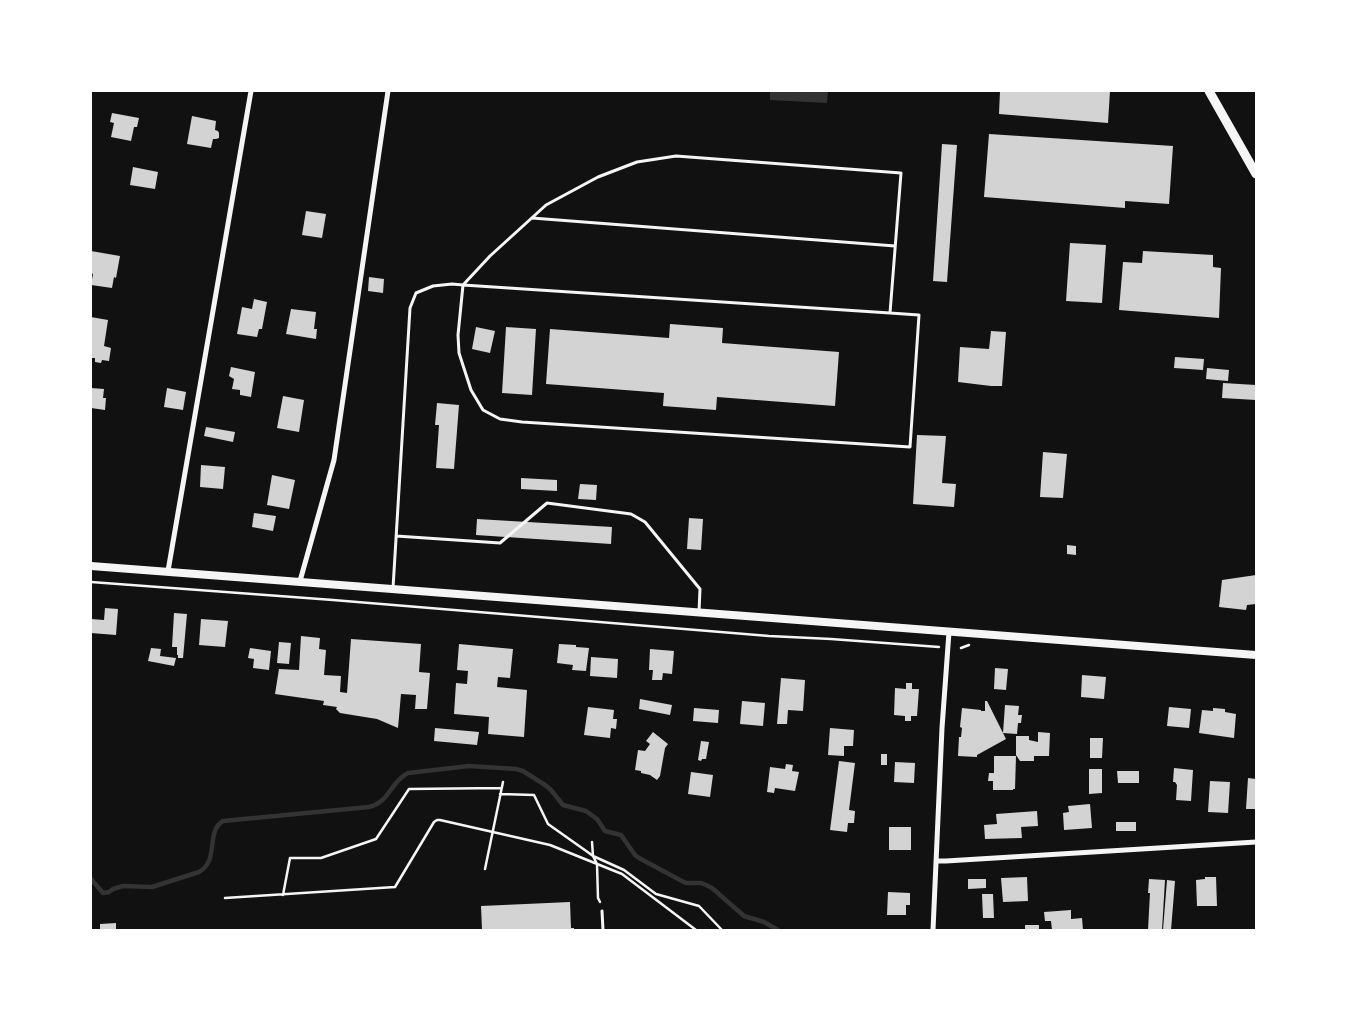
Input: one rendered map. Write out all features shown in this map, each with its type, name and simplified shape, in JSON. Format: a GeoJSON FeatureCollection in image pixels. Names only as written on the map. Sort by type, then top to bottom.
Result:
{"type":"FeatureCollection","features":[{"type":"Feature","properties":{"kind":"main road"},"geometry":{"type":"LineString","coordinates":[[1209,91],[1256,174]]}},
{"type":"Feature","properties":{"kind":"street"},"geometry":{"type":"LineString","coordinates":[[168,571],[251,91]]}},
{"type":"Feature","properties":{"kind":"street"},"geometry":{"type":"LineString","coordinates":[[300,581],[334,460],[388,91]]}},
{"type":"Feature","properties":{"kind":"street"},"geometry":{"type":"LineString","coordinates":[[91,566],[1256,655]]}},
{"type":"Feature","properties":{"kind":"street"},"geometry":{"type":"LineString","coordinates":[[933,930],[942,728],[949,632]]}},
{"type":"Feature","properties":{"kind":"street"},"geometry":{"type":"LineString","coordinates":[[937,861],[1256,842]]}},
{"type":"Feature","properties":{"kind":"lane"},"geometry":{"type":"LineString","coordinates":[[393,588],[410,308],[416,293],[433,286],[452,284],[463,285],[919,315],[910,447],[522,422],[500,419],[483,410],[471,390],[459,353],[458,335],[463,285],[490,256],[546,206],[598,177],[637,162],[676,156],[901,173],[890,313]]}},
{"type":"Feature","properties":{"kind":"lane"},"geometry":{"type":"LineString","coordinates":[[532,218],[895,246]]}},
{"type":"Feature","properties":{"kind":"lane"},"geometry":{"type":"LineString","coordinates":[[396,536],[500,543],[546,503],[631,514],[645,522],[700,589],[699,612]]}},
{"type":"Feature","properties":{"kind":"lane"},"geometry":{"type":"LineString","coordinates":[[602,911],[603,930]]}},
{"type":"Feature","properties":{"kind":"path"},"geometry":{"type":"LineString","coordinates":[[91,582],[769,636],[939,647]]}},
{"type":"Feature","properties":{"kind":"path"},"geometry":{"type":"LineString","coordinates":[[484,869],[503,782]]}},
{"type":"Feature","properties":{"kind":"path"},"geometry":{"type":"LineString","coordinates":[[283,895],[290,858],[321,858],[376,839],[409,789],[501,788]]}},
{"type":"Feature","properties":{"kind":"path"},"geometry":{"type":"LineString","coordinates":[[500,794],[534,795],[548,824],[593,856],[624,870],[656,894],[699,906],[722,930]]}},
{"type":"Feature","properties":{"kind":"path"},"geometry":{"type":"LineString","coordinates":[[225,898],[395,887],[437,820],[550,845],[622,874],[696,930]]}},
{"type":"Feature","properties":{"kind":"path"},"geometry":{"type":"LineString","coordinates":[[592,842],[593,856],[597,864],[598,898],[602,911]]}},
{"type":"Feature","properties":{"kind":"shaded area"},"geometry":{"type":"Polygon","coordinates":[[[770,91],[828,91],[827,103],[770,100],[770,91]]]}},
{"type":"Feature","properties":{"kind":"building"},"geometry":{"type":"Polygon","coordinates":[[[1000,91],[1110,91],[1108,123],[999,114],[1000,91]]]}},
{"type":"Feature","properties":{"kind":"building"},"geometry":{"type":"Polygon","coordinates":[[[112,113],[139,118],[137,127],[134,127],[131,141],[111,137],[114,123],[110,122],[112,113]]]}},
{"type":"Feature","properties":{"kind":"building"},"geometry":{"type":"Polygon","coordinates":[[[192,116],[216,121],[215,130],[219,133],[219,138],[213,139],[211,148],[187,144],[192,116]]]}},
{"type":"Feature","properties":{"kind":"building"},"geometry":{"type":"Polygon","coordinates":[[[989,134],[1173,146],[1169,204],[1125,201],[1125,208],[984,197],[989,134]]]}},
{"type":"Feature","properties":{"kind":"building"},"geometry":{"type":"Polygon","coordinates":[[[942,144],[957,145],[947,282],[933,281],[942,144]]]}},
{"type":"Feature","properties":{"kind":"building"},"geometry":{"type":"Polygon","coordinates":[[[133,167],[158,172],[155,189],[130,185],[133,167]]]}},
{"type":"Feature","properties":{"kind":"building"},"geometry":{"type":"Polygon","coordinates":[[[306,211],[326,214],[322,238],[302,235],[306,211]]]}},
{"type":"Feature","properties":{"kind":"building"},"geometry":{"type":"Polygon","coordinates":[[[1070,243],[1106,245],[1102,303],[1066,301],[1070,243]]]}},
{"type":"Feature","properties":{"kind":"building"},"geometry":{"type":"Polygon","coordinates":[[[91,251],[120,256],[112,288],[91,285],[93,274],[91,273],[91,251]]]}},
{"type":"Feature","properties":{"kind":"building"},"geometry":{"type":"Polygon","coordinates":[[[1143,251],[1213,255],[1213,267],[1221,268],[1219,318],[1119,310],[1123,262],[1142,263],[1143,251]]]}},
{"type":"Feature","properties":{"kind":"building"},"geometry":{"type":"Polygon","coordinates":[[[369,277],[384,279],[383,293],[368,291],[369,277]]]}},
{"type":"Feature","properties":{"kind":"building"},"geometry":{"type":"Polygon","coordinates":[[[254,299],[267,302],[262,329],[259,329],[257,337],[237,334],[242,307],[252,309],[254,299]]]}},
{"type":"Feature","properties":{"kind":"building"},"geometry":{"type":"Polygon","coordinates":[[[291,309],[316,312],[314,329],[317,329],[316,339],[286,334],[291,309]]]}},
{"type":"Feature","properties":{"kind":"building"},"geometry":{"type":"Polygon","coordinates":[[[91,317],[108,320],[104,346],[111,348],[109,361],[95,362],[95,358],[91,358],[91,317]]]}},
{"type":"Feature","properties":{"kind":"building"},"geometry":{"type":"Polygon","coordinates":[[[670,324],[723,328],[722,343],[839,352],[835,406],[717,397],[716,410],[663,406],[664,393],[546,384],[550,329],[669,338],[670,324]]]}},
{"type":"Feature","properties":{"kind":"building"},"geometry":{"type":"Polygon","coordinates":[[[476,327],[495,331],[490,353],[472,349],[476,327]]]}},
{"type":"Feature","properties":{"kind":"building"},"geometry":{"type":"Polygon","coordinates":[[[506,327],[536,329],[532,395],[502,393],[506,327]]]}},
{"type":"Feature","properties":{"kind":"building"},"geometry":{"type":"Polygon","coordinates":[[[991,331],[1006,332],[1002,386],[958,382],[960,347],[989,349],[991,331]]]}},
{"type":"Feature","properties":{"kind":"building"},"geometry":{"type":"Polygon","coordinates":[[[1175,357],[1204,359],[1203,370],[1174,368],[1175,357]]]}},
{"type":"Feature","properties":{"kind":"building"},"geometry":{"type":"Polygon","coordinates":[[[231,367],[255,372],[251,397],[240,395],[240,390],[232,389],[234,379],[229,376],[231,367]]]}},
{"type":"Feature","properties":{"kind":"building"},"geometry":{"type":"Polygon","coordinates":[[[1207,368],[1229,370],[1228,381],[1206,379],[1207,368]]]}},
{"type":"Feature","properties":{"kind":"building"},"geometry":{"type":"Polygon","coordinates":[[[1223,383],[1256,385],[1256,400],[1222,398],[1223,383]]]}},
{"type":"Feature","properties":{"kind":"building"},"geometry":{"type":"Polygon","coordinates":[[[91,388],[104,389],[103,398],[106,398],[105,410],[91,408],[91,388]]]}},
{"type":"Feature","properties":{"kind":"building"},"geometry":{"type":"Polygon","coordinates":[[[167,388],[186,392],[183,410],[164,407],[167,388]]]}},
{"type":"Feature","properties":{"kind":"building"},"geometry":{"type":"Polygon","coordinates":[[[283,396],[304,400],[299,432],[277,428],[283,396]]]}},
{"type":"Feature","properties":{"kind":"building"},"geometry":{"type":"Polygon","coordinates":[[[437,403],[459,405],[454,469],[436,468],[439,425],[435,425],[437,403]]]}},
{"type":"Feature","properties":{"kind":"building"},"geometry":{"type":"Polygon","coordinates":[[[206,427],[235,432],[233,442],[204,436],[206,427]]]}},
{"type":"Feature","properties":{"kind":"building"},"geometry":{"type":"Polygon","coordinates":[[[917,435],[946,436],[942,483],[956,484],[954,507],[913,504],[917,435]]]}},
{"type":"Feature","properties":{"kind":"building"},"geometry":{"type":"Polygon","coordinates":[[[1043,452],[1067,454],[1063,498],[1040,497],[1043,452]]]}},
{"type":"Feature","properties":{"kind":"building"},"geometry":{"type":"Polygon","coordinates":[[[201,465],[225,467],[223,489],[200,487],[201,465]]]}},
{"type":"Feature","properties":{"kind":"building"},"geometry":{"type":"Polygon","coordinates":[[[272,475],[295,480],[289,509],[267,505],[272,475]]]}},
{"type":"Feature","properties":{"kind":"building"},"geometry":{"type":"Polygon","coordinates":[[[521,478],[557,480],[557,491],[521,489],[521,478]]]}},
{"type":"Feature","properties":{"kind":"building"},"geometry":{"type":"Polygon","coordinates":[[[580,484],[597,485],[596,500],[578,499],[580,484]]]}},
{"type":"Feature","properties":{"kind":"building"},"geometry":{"type":"Polygon","coordinates":[[[254,513],[276,516],[273,531],[252,527],[254,513]]]}},
{"type":"Feature","properties":{"kind":"building"},"geometry":{"type":"Polygon","coordinates":[[[689,518],[703,519],[701,550],[687,549],[689,518]]]}},
{"type":"Feature","properties":{"kind":"building"},"geometry":{"type":"Polygon","coordinates":[[[477,519],[612,527],[611,544],[476,535],[477,519]]]}},
{"type":"Feature","properties":{"kind":"building"},"geometry":{"type":"Polygon","coordinates":[[[1067,545],[1076,546],[1076,555],[1067,554],[1067,545]]]}},
{"type":"Feature","properties":{"kind":"building"},"geometry":{"type":"Polygon","coordinates":[[[1256,575],[1256,604],[1247,605],[1246,610],[1219,607],[1222,580],[1256,575]]]}},
{"type":"Feature","properties":{"kind":"building"},"geometry":{"type":"Polygon","coordinates":[[[105,608],[118,609],[116,635],[91,633],[91,619],[104,620],[105,608]]]}},
{"type":"Feature","properties":{"kind":"building"},"geometry":{"type":"Polygon","coordinates":[[[174,613],[187,614],[183,658],[178,658],[177,647],[172,647],[174,613]]]}},
{"type":"Feature","properties":{"kind":"building"},"geometry":{"type":"Polygon","coordinates":[[[201,619],[228,621],[225,647],[199,645],[201,619]]]}},
{"type":"Feature","properties":{"kind":"building"},"geometry":{"type":"Polygon","coordinates":[[[301,636],[320,638],[319,649],[326,650],[324,675],[341,676],[340,692],[347,693],[351,639],[421,644],[419,672],[430,673],[427,709],[415,709],[416,695],[401,694],[398,728],[377,719],[340,713],[336,709],[337,707],[323,705],[324,701],[275,694],[279,669],[299,670],[301,636]]]}},
{"type":"Feature","properties":{"kind":"building"},"geometry":{"type":"Polygon","coordinates":[[[279,642],[291,643],[289,664],[277,663],[279,642]]]}},
{"type":"Feature","properties":{"kind":"building"},"geometry":{"type":"Polygon","coordinates":[[[459,644],[513,649],[510,678],[498,677],[497,687],[527,690],[524,737],[488,734],[489,717],[454,714],[456,683],[467,684],[468,671],[457,670],[459,644]]]}},
{"type":"Feature","properties":{"kind":"building"},"geometry":{"type":"Polygon","coordinates":[[[559,644],[589,648],[586,671],[572,670],[573,665],[557,663],[559,644]]]}},
{"type":"Feature","properties":{"kind":"building"},"geometry":{"type":"Polygon","coordinates":[[[151,648],[161,649],[160,656],[176,658],[174,666],[148,661],[151,648]]]}},
{"type":"Feature","properties":{"kind":"building"},"geometry":{"type":"Polygon","coordinates":[[[250,648],[271,651],[269,670],[253,668],[254,659],[248,658],[250,648]]]}},
{"type":"Feature","properties":{"kind":"building"},"geometry":{"type":"Polygon","coordinates":[[[650,649],[674,651],[672,674],[663,673],[662,680],[652,680],[653,670],[649,670],[650,649]]]}},
{"type":"Feature","properties":{"kind":"building"},"geometry":{"type":"Polygon","coordinates":[[[591,657],[618,659],[617,678],[590,676],[591,657]]]}},
{"type":"Feature","properties":{"kind":"building"},"geometry":{"type":"Polygon","coordinates":[[[995,668],[1008,669],[1006,690],[994,689],[995,668]]]}},
{"type":"Feature","properties":{"kind":"building"},"geometry":{"type":"Polygon","coordinates":[[[1082,675],[1106,677],[1104,699],[1081,697],[1082,675]]]}},
{"type":"Feature","properties":{"kind":"building"},"geometry":{"type":"Polygon","coordinates":[[[781,678],[805,680],[803,711],[788,710],[787,724],[777,724],[781,678]]]}},
{"type":"Feature","properties":{"kind":"building"},"geometry":{"type":"Polygon","coordinates":[[[906,683],[912,683],[912,689],[919,689],[917,716],[911,716],[911,721],[905,721],[905,716],[894,715],[895,688],[906,689],[906,683]]]}},
{"type":"Feature","properties":{"kind":"building"},"geometry":{"type":"Polygon","coordinates":[[[640,699],[672,705],[670,715],[639,709],[640,699]]]}},
{"type":"Feature","properties":{"kind":"building"},"geometry":{"type":"Polygon","coordinates":[[[742,701],[765,703],[763,726],[740,724],[742,701]]]}},
{"type":"Feature","properties":{"kind":"building"},"geometry":{"type":"Polygon","coordinates":[[[985,701],[987,701],[1006,739],[977,755],[977,757],[958,756],[959,737],[961,737],[962,728],[960,727],[962,708],[985,711],[985,701]]]}},
{"type":"Feature","properties":{"kind":"building"},"geometry":{"type":"Polygon","coordinates":[[[1005,705],[1019,706],[1018,715],[1022,715],[1021,723],[1018,723],[1017,734],[1003,733],[1005,705]]]}},
{"type":"Feature","properties":{"kind":"building"},"geometry":{"type":"Polygon","coordinates":[[[588,707],[614,710],[613,719],[617,719],[616,729],[611,728],[610,738],[584,735],[588,707]]]}},
{"type":"Feature","properties":{"kind":"building"},"geometry":{"type":"Polygon","coordinates":[[[1169,707],[1191,709],[1189,728],[1167,726],[1169,707]]]}},
{"type":"Feature","properties":{"kind":"building"},"geometry":{"type":"Polygon","coordinates":[[[694,708],[719,710],[718,723],[693,721],[694,708]]]}},
{"type":"Feature","properties":{"kind":"building"},"geometry":{"type":"Polygon","coordinates":[[[1213,708],[1225,709],[1225,712],[1236,714],[1234,738],[1199,733],[1202,710],[1213,711],[1213,708]]]}},
{"type":"Feature","properties":{"kind":"building"},"geometry":{"type":"Polygon","coordinates":[[[435,728],[479,732],[477,745],[434,741],[435,728]]]}},
{"type":"Feature","properties":{"kind":"building"},"geometry":{"type":"Polygon","coordinates":[[[830,728],[854,730],[853,746],[844,746],[844,756],[828,755],[830,728]]]}},
{"type":"Feature","properties":{"kind":"building"},"geometry":{"type":"Polygon","coordinates":[[[653,732],[668,744],[665,748],[660,776],[657,780],[650,775],[635,770],[638,750],[645,751],[650,744],[646,741],[653,732]]]}},
{"type":"Feature","properties":{"kind":"building"},"geometry":{"type":"Polygon","coordinates":[[[1038,732],[1050,733],[1049,756],[1034,756],[1034,761],[1020,761],[1016,755],[1016,736],[1029,736],[1029,740],[1038,742],[1038,732]]]}},
{"type":"Feature","properties":{"kind":"building"},"geometry":{"type":"Polygon","coordinates":[[[1090,738],[1103,738],[1102,758],[1090,758],[1090,738]]]}},
{"type":"Feature","properties":{"kind":"building"},"geometry":{"type":"Polygon","coordinates":[[[701,741],[709,742],[706,759],[701,761],[698,760],[701,741]]]}},
{"type":"Feature","properties":{"kind":"building"},"geometry":{"type":"Polygon","coordinates":[[[881,754],[887,754],[887,765],[881,765],[881,754]]]}},
{"type":"Feature","properties":{"kind":"building"},"geometry":{"type":"Polygon","coordinates":[[[994,756],[1016,756],[1015,789],[993,790],[993,781],[988,781],[989,773],[994,773],[994,756]]]}},
{"type":"Feature","properties":{"kind":"building"},"geometry":{"type":"Polygon","coordinates":[[[839,761],[855,763],[849,810],[855,811],[854,823],[848,823],[847,832],[830,830],[839,761]]]}},
{"type":"Feature","properties":{"kind":"building"},"geometry":{"type":"Polygon","coordinates":[[[895,762],[915,763],[914,783],[894,782],[895,762]]]}},
{"type":"Feature","properties":{"kind":"building"},"geometry":{"type":"Polygon","coordinates":[[[786,764],[793,765],[792,771],[799,772],[795,791],[775,788],[774,793],[767,792],[770,767],[785,769],[786,764]]]}},
{"type":"Feature","properties":{"kind":"building"},"geometry":{"type":"Polygon","coordinates":[[[1174,768],[1193,770],[1191,801],[1176,800],[1177,785],[1173,782],[1174,768]]]}},
{"type":"Feature","properties":{"kind":"building"},"geometry":{"type":"Polygon","coordinates":[[[1089,769],[1102,769],[1102,793],[1089,794],[1089,769]]]}},
{"type":"Feature","properties":{"kind":"building"},"geometry":{"type":"Polygon","coordinates":[[[1117,771],[1139,771],[1139,783],[1118,783],[1117,771]]]}},
{"type":"Feature","properties":{"kind":"building"},"geometry":{"type":"Polygon","coordinates":[[[691,772],[713,775],[710,797],[688,794],[691,772]]]}},
{"type":"Feature","properties":{"kind":"building"},"geometry":{"type":"Polygon","coordinates":[[[1248,778],[1256,779],[1256,809],[1246,809],[1248,778]]]}},
{"type":"Feature","properties":{"kind":"building"},"geometry":{"type":"Polygon","coordinates":[[[1210,781],[1230,782],[1228,813],[1208,812],[1210,781]]]}},
{"type":"Feature","properties":{"kind":"building"},"geometry":{"type":"Polygon","coordinates":[[[1090,804],[1092,828],[1064,830],[1063,813],[1069,812],[1068,806],[1090,804]]]}},
{"type":"Feature","properties":{"kind":"building"},"geometry":{"type":"Polygon","coordinates":[[[1037,811],[1038,826],[1021,827],[1022,838],[985,839],[984,825],[997,824],[996,814],[1037,811]]]}},
{"type":"Feature","properties":{"kind":"building"},"geometry":{"type":"Polygon","coordinates":[[[1116,822],[1136,822],[1136,831],[1116,831],[1116,822]]]}},
{"type":"Feature","properties":{"kind":"building"},"geometry":{"type":"Polygon","coordinates":[[[889,827],[911,827],[911,850],[889,850],[889,827]]]}},
{"type":"Feature","properties":{"kind":"building"},"geometry":{"type":"Polygon","coordinates":[[[1027,877],[1028,901],[1003,902],[1001,878],[1027,877]]]}},
{"type":"Feature","properties":{"kind":"building"},"geometry":{"type":"Polygon","coordinates":[[[1205,877],[1216,877],[1217,906],[1197,906],[1196,880],[1205,879],[1205,877]]]}},
{"type":"Feature","properties":{"kind":"building"},"geometry":{"type":"Polygon","coordinates":[[[968,879],[986,879],[986,888],[968,889],[968,879]]]}},
{"type":"Feature","properties":{"kind":"building"},"geometry":{"type":"Polygon","coordinates":[[[1149,879],[1165,880],[1162,930],[1148,930],[1149,879]]]}},
{"type":"Feature","properties":{"kind":"building"},"geometry":{"type":"Polygon","coordinates":[[[1167,880],[1175,881],[1171,930],[1163,930],[1167,880]]]}},
{"type":"Feature","properties":{"kind":"building"},"geometry":{"type":"Polygon","coordinates":[[[888,892],[910,893],[910,905],[906,905],[906,915],[887,915],[888,892]]]}},
{"type":"Feature","properties":{"kind":"building"},"geometry":{"type":"Polygon","coordinates":[[[982,894],[993,894],[994,918],[983,918],[982,894]]]}},
{"type":"Feature","properties":{"kind":"building"},"geometry":{"type":"Polygon","coordinates":[[[570,902],[571,928],[574,928],[574,930],[482,930],[481,906],[570,902]]]}},
{"type":"Feature","properties":{"kind":"building"},"geometry":{"type":"Polygon","coordinates":[[[1071,910],[1071,919],[1082,918],[1083,930],[1052,930],[1051,921],[1045,921],[1044,912],[1071,910]]]}},
{"type":"Feature","properties":{"kind":"building"},"geometry":{"type":"Polygon","coordinates":[[[116,923],[116,930],[100,930],[100,924],[116,923]]]}},
{"type":"Feature","properties":{"kind":"building"},"geometry":{"type":"Polygon","coordinates":[[[1025,925],[1039,925],[1039,930],[1025,930],[1025,925]]]}},
{"type":"Feature","properties":{"kind":"waterway"},"geometry":{"type":"LineString","coordinates":[[91,879],[103,893],[123,886],[152,887],[199,872],[209,861],[215,832],[223,821],[369,807],[381,801],[397,781],[408,773],[469,766],[516,769],[523,771],[545,785],[563,805],[586,811],[597,819],[605,831],[621,835],[639,858],[686,883],[701,883],[712,888],[744,916],[764,922],[778,930]]}}]}
